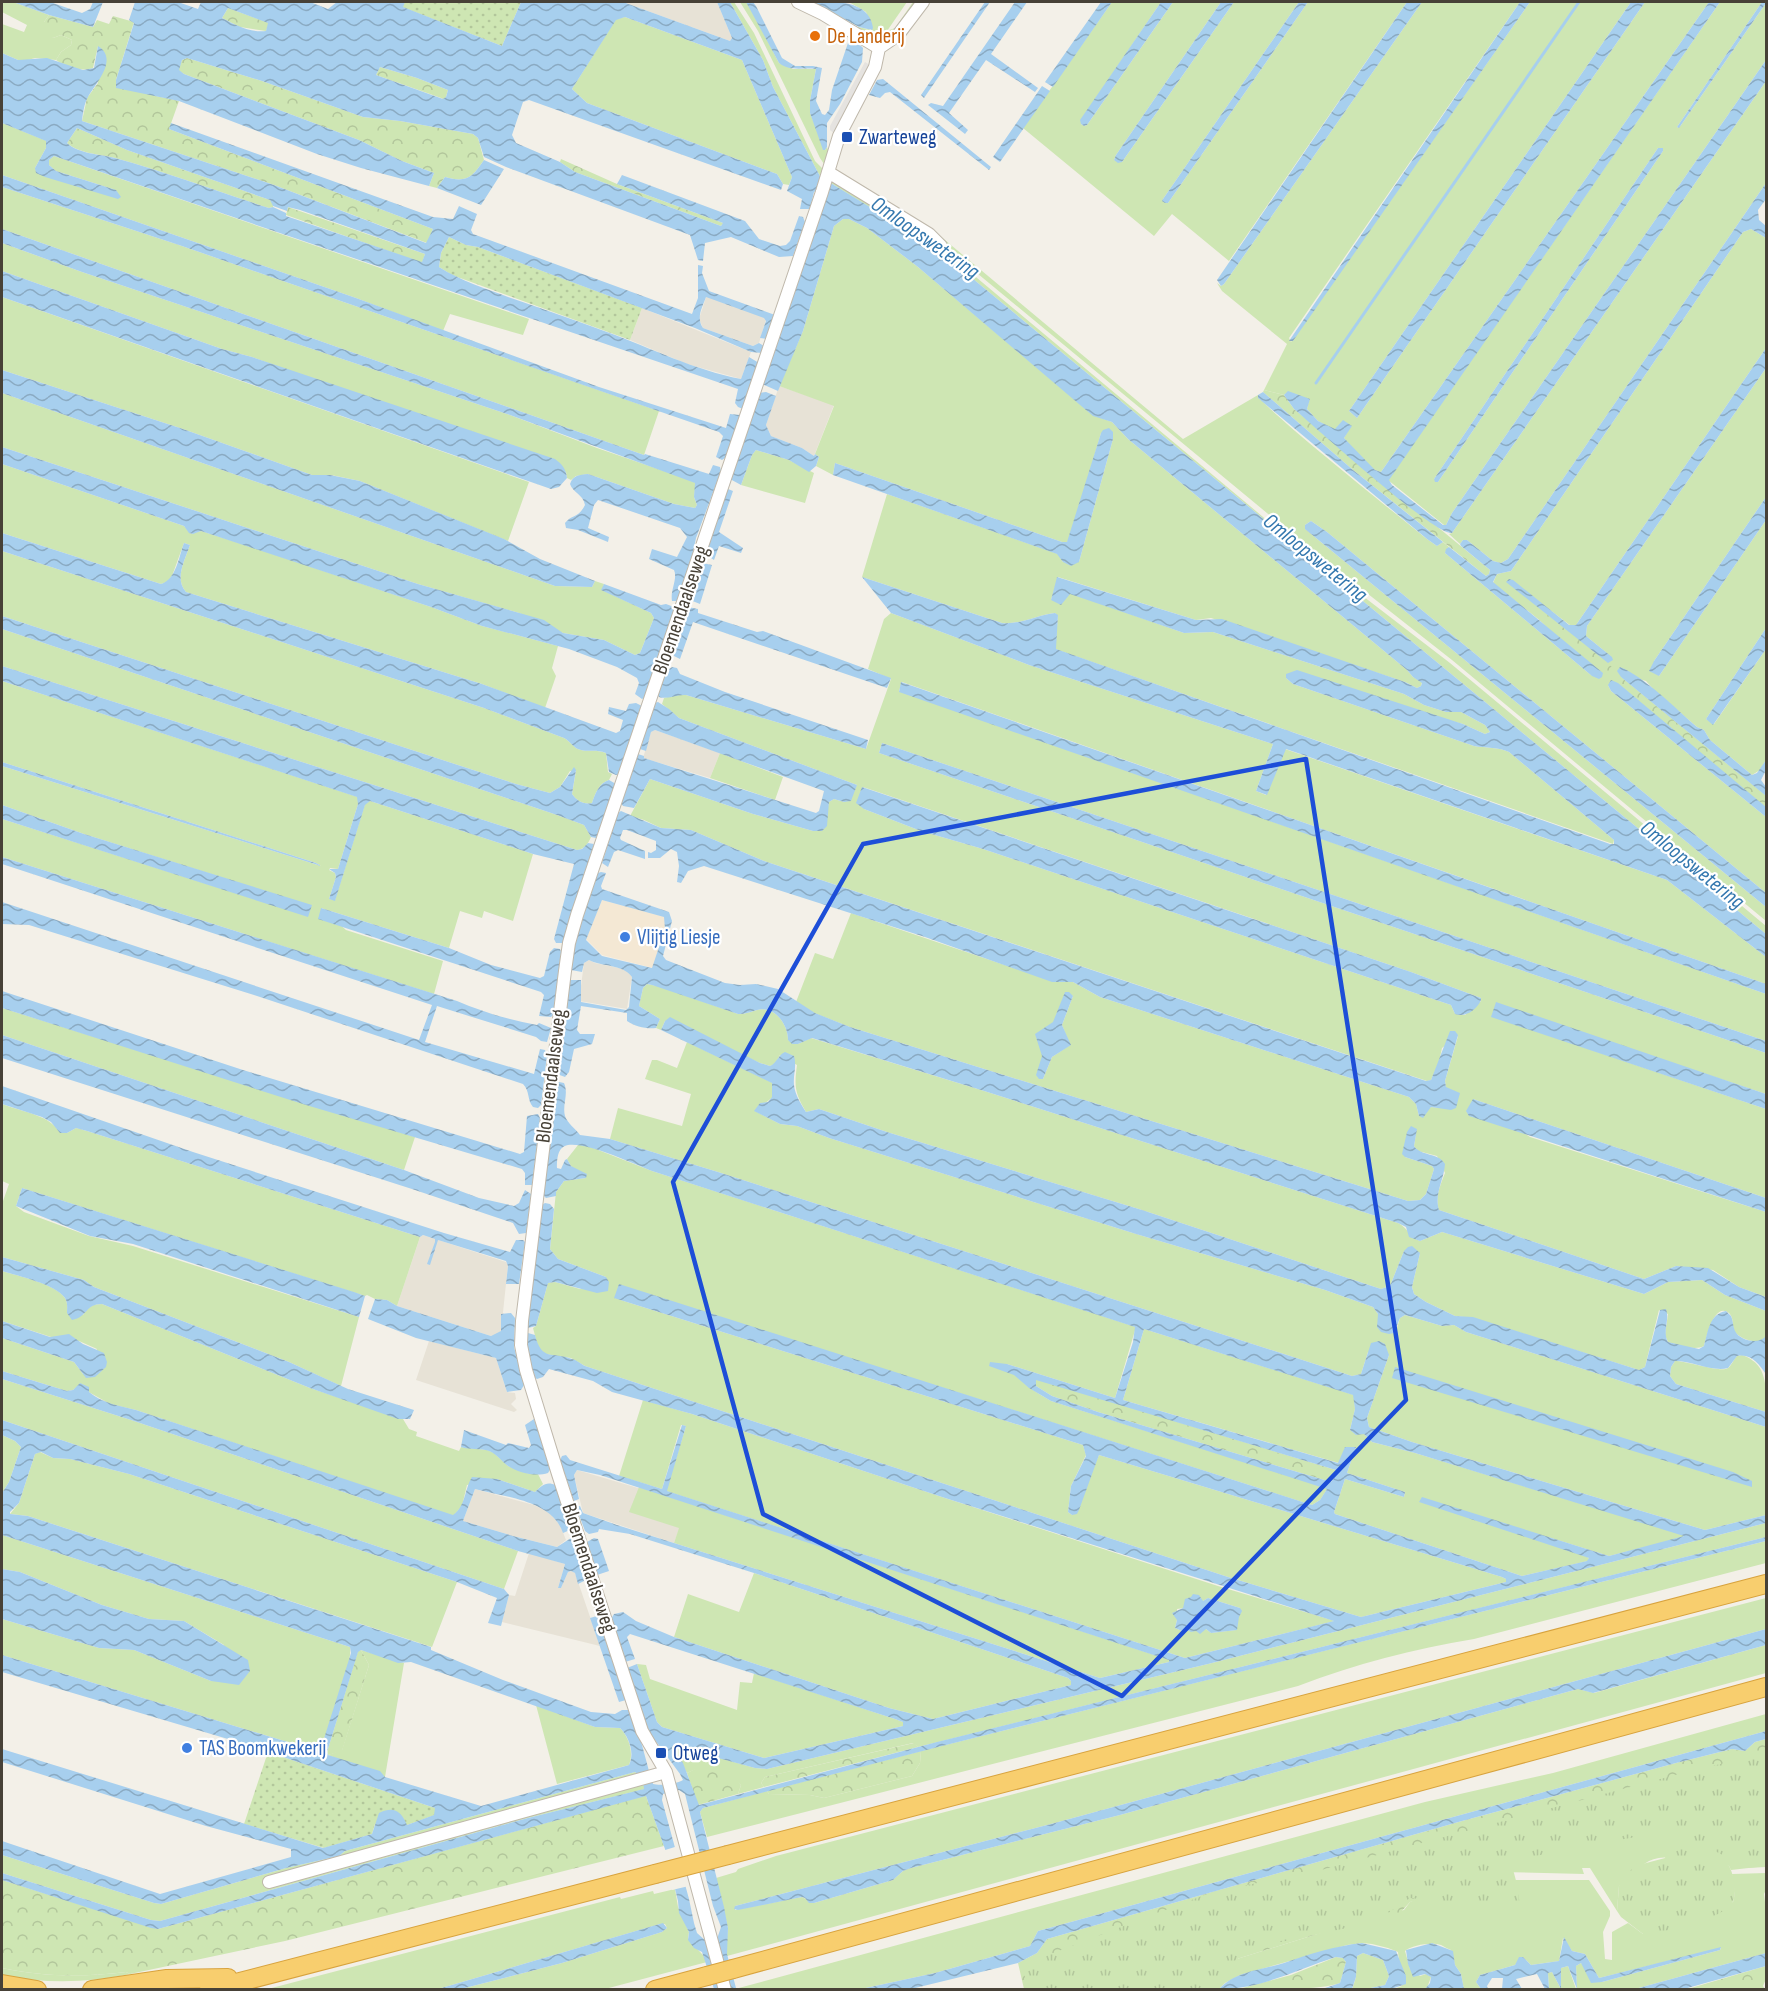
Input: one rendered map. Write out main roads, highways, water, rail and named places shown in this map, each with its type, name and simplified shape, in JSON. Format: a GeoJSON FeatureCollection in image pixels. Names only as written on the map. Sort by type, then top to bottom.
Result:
{"type":"FeatureCollection","features":[{"type":"Feature","properties":{"kind":"highway"},"geometry":{"type":"LineString","coordinates":[[209,1989],[1767,1584]]}},
{"type":"Feature","properties":{"kind":"highway"},"geometry":{"type":"LineString","coordinates":[[655,1989],[1767,1687]]}},
{"type":"Feature","properties":{"kind":"highway"},"geometry":{"type":"LineString","coordinates":[[93,1989],[167,1979],[256,1978]]}},
{"type":"Feature","properties":{"kind":"highway"},"geometry":{"type":"LineString","coordinates":[[2,1984],[37,1989]]}},
{"type":"Feature","properties":{"kind":"water"},"geometry":{"type":"Polygon","coordinates":[[[13,2],[50,2],[82,13],[90,9],[93,2],[103,2],[93,27],[13,2]]]}},
{"type":"Feature","properties":{"kind":"water"},"geometry":{"type":"Polygon","coordinates":[[[135,2],[178,2],[198,9],[201,2],[310,2],[328,9],[337,2],[405,2],[403,7],[502,46],[521,2],[623,2],[730,41],[732,38],[717,2],[730,2],[763,60],[773,87],[822,180],[820,188],[814,192],[810,209],[800,209],[802,199],[787,191],[792,177],[742,60],[625,17],[616,20],[572,89],[587,103],[777,174],[783,184],[781,190],[529,100],[523,102],[512,135],[516,143],[560,162],[575,172],[721,226],[723,223],[617,184],[622,175],[745,221],[759,239],[780,246],[790,241],[799,216],[803,217],[805,222],[793,256],[779,257],[731,237],[705,243],[703,261],[698,260],[690,235],[484,157],[478,138],[473,134],[363,117],[262,81],[187,58],[182,60],[179,70],[184,74],[359,140],[402,161],[434,173],[429,186],[317,154],[179,101],[116,88],[116,80],[134,23],[129,20],[135,2]],[[228,8],[222,18],[249,30],[266,31],[268,23],[228,8]],[[380,67],[376,75],[443,99],[446,97],[448,90],[380,67]]]}},
{"type":"Feature","properties":{"kind":"water"},"geometry":{"type":"Polygon","coordinates":[[[746,2],[753,2],[756,6],[782,58],[795,66],[822,68],[816,101],[822,114],[825,115],[829,110],[832,90],[849,40],[855,40],[863,48],[862,62],[840,104],[827,123],[825,150],[823,150],[810,113],[816,69],[793,68],[779,63],[746,2]]]}},
{"type":"Feature","properties":{"kind":"water"},"geometry":{"type":"Polygon","coordinates":[[[813,2],[841,2],[858,7],[870,19],[873,28],[872,30],[859,27],[813,2]]]}},
{"type":"Feature","properties":{"kind":"water"},"geometry":{"type":"Polygon","coordinates":[[[985,2],[990,2],[924,98],[921,95],[985,2]]]}},
{"type":"Feature","properties":{"kind":"water"},"geometry":{"type":"Polygon","coordinates":[[[1015,2],[1027,2],[991,54],[1038,88],[1035,92],[986,60],[949,113],[968,130],[965,134],[928,105],[931,103],[943,106],[1015,2]]]}},
{"type":"Feature","properties":{"kind":"water"},"geometry":{"type":"Polygon","coordinates":[[[1101,2],[1112,2],[1053,87],[1045,82],[1101,2]]]}},
{"type":"Feature","properties":{"kind":"water"},"geometry":{"type":"Polygon","coordinates":[[[1161,2],[1173,2],[1087,125],[1084,126],[1080,120],[1161,2]]]}},
{"type":"Feature","properties":{"kind":"water"},"geometry":{"type":"Polygon","coordinates":[[[1221,2],[1234,2],[1122,162],[1118,163],[1114,160],[1116,155],[1221,2]]]}},
{"type":"Feature","properties":{"kind":"water"},"geometry":{"type":"Polygon","coordinates":[[[1299,2],[1308,2],[1168,203],[1162,201],[1163,199],[1299,2]]]}},
{"type":"Feature","properties":{"kind":"water"},"geometry":{"type":"Polygon","coordinates":[[[1407,2],[1422,2],[1221,286],[1217,280],[1407,2]]]}},
{"type":"Feature","properties":{"kind":"water"},"geometry":{"type":"Polygon","coordinates":[[[1520,2],[1530,2],[1293,341],[1289,341],[1520,2]]]}},
{"type":"Feature","properties":{"kind":"water"},"geometry":{"type":"Polygon","coordinates":[[[1631,2],[1645,2],[1357,418],[1349,411],[1631,2]]]}},
{"type":"Feature","properties":{"kind":"water"},"geometry":{"type":"Polygon","coordinates":[[[1709,2],[1720,2],[1389,480],[1392,485],[1446,525],[1452,513],[1766,60],[1766,81],[1452,533],[1441,529],[1400,500],[1349,457],[1294,409],[1284,395],[1288,391],[1310,399],[1307,409],[1318,421],[1335,429],[1343,420],[1352,426],[1344,438],[1375,470],[1381,472],[1709,2]]]}},
{"type":"Feature","properties":{"kind":"water"},"geometry":{"type":"Polygon","coordinates":[[[1762,2],[1766,3],[1679,128],[1677,127],[1762,2]]]}},
{"type":"Feature","properties":{"kind":"water"},"geometry":{"type":"Polygon","coordinates":[[[98,46],[104,51],[106,64],[87,100],[82,121],[274,185],[426,243],[433,229],[169,129],[171,123],[433,217],[453,219],[459,206],[477,214],[471,230],[473,234],[692,314],[698,298],[698,265],[703,266],[702,273],[709,291],[775,315],[767,339],[760,338],[766,321],[764,318],[706,297],[700,317],[703,328],[753,346],[759,343],[764,346],[762,353],[751,352],[695,328],[449,237],[441,253],[439,267],[474,284],[706,370],[741,379],[749,357],[759,363],[743,409],[735,403],[738,389],[54,156],[49,160],[49,165],[56,171],[116,190],[121,197],[118,199],[36,173],[35,168],[46,148],[46,141],[2,123],[2,53],[18,60],[47,58],[83,70],[94,68],[98,46]],[[77,128],[67,143],[84,152],[115,158],[269,208],[273,207],[286,213],[286,216],[422,262],[425,254],[300,210],[288,207],[287,211],[273,206],[270,200],[127,150],[77,128]]]}},
{"type":"Feature","properties":{"kind":"water"},"geometry":{"type":"Polygon","coordinates":[[[883,79],[991,167],[989,170],[890,92],[880,98],[869,95],[877,80],[883,79]]]}},
{"type":"Feature","properties":{"kind":"water"},"geometry":{"type":"Polygon","coordinates":[[[1042,86],[1050,91],[1000,162],[993,157],[1042,86]]]}},
{"type":"Feature","properties":{"kind":"water"},"geometry":{"type":"Polygon","coordinates":[[[1658,148],[1663,148],[1663,151],[1438,482],[1435,482],[1434,479],[1658,148]]]}},
{"type":"Feature","properties":{"kind":"water"},"geometry":{"type":"Polygon","coordinates":[[[484,160],[504,169],[481,205],[437,188],[445,177],[468,178],[484,160]]]}},
{"type":"Feature","properties":{"kind":"water"},"geometry":{"type":"Polygon","coordinates":[[[2,175],[356,298],[599,387],[726,428],[730,414],[740,415],[740,419],[725,458],[722,460],[716,457],[723,436],[719,432],[179,245],[2,187],[2,175]]]}},
{"type":"Feature","properties":{"kind":"water"},"geometry":{"type":"Polygon","coordinates":[[[829,182],[938,250],[1766,934],[1766,957],[1667,880],[1286,749],[1267,795],[1256,791],[1273,744],[1029,665],[891,613],[862,577],[1002,623],[1015,623],[1055,613],[1058,615],[1056,649],[1614,844],[1614,840],[1509,752],[1497,748],[1474,746],[1293,684],[1286,678],[1286,674],[1297,670],[1463,724],[1485,734],[1490,732],[1485,725],[1461,712],[1446,712],[1424,705],[1404,694],[1213,632],[1184,633],[1070,594],[1061,605],[1051,600],[1057,577],[1196,620],[1222,619],[1417,688],[1422,683],[1128,439],[1112,422],[1093,416],[918,267],[867,228],[849,219],[843,219],[834,226],[803,331],[778,391],[762,384],[827,197],[829,182]]]}},
{"type":"Feature","properties":{"kind":"water"},"geometry":{"type":"Polygon","coordinates":[[[1766,183],[1766,199],[1758,210],[1759,220],[1766,226],[1766,238],[1751,229],[1743,232],[1511,571],[1497,574],[1493,582],[1603,673],[1599,679],[1592,676],[1445,553],[1446,549],[1449,547],[1486,576],[1490,570],[1461,546],[1463,540],[1467,540],[1493,561],[1501,563],[1508,559],[1766,183]]]}},
{"type":"Feature","properties":{"kind":"water"},"geometry":{"type":"Polygon","coordinates":[[[2,229],[644,455],[709,474],[713,465],[720,467],[721,471],[696,538],[678,601],[672,601],[674,570],[649,559],[652,549],[677,557],[687,537],[680,528],[598,500],[594,505],[588,528],[609,537],[608,542],[578,530],[566,528],[565,523],[580,512],[585,505],[570,484],[575,477],[588,474],[674,504],[695,508],[697,505],[694,497],[695,483],[510,415],[82,272],[2,243],[2,229]]]}},
{"type":"Feature","properties":{"kind":"water"},"geometry":{"type":"Polygon","coordinates":[[[2,271],[222,349],[252,357],[555,459],[563,467],[567,478],[559,487],[551,489],[2,297],[2,271]]]}},
{"type":"Feature","properties":{"kind":"water"},"geometry":{"type":"Polygon","coordinates":[[[1766,348],[1766,368],[1587,626],[1586,636],[1612,657],[1613,660],[1608,663],[1506,582],[1509,579],[1513,580],[1569,625],[1576,625],[1766,348]]]}},
{"type":"Feature","properties":{"kind":"water"},"geometry":{"type":"Polygon","coordinates":[[[2,370],[180,428],[312,475],[330,475],[360,481],[504,539],[540,559],[595,581],[592,587],[555,586],[2,393],[2,370]]]}},
{"type":"Feature","properties":{"kind":"water"},"geometry":{"type":"Polygon","coordinates":[[[766,392],[776,396],[766,425],[771,436],[819,457],[816,466],[809,472],[789,460],[756,450],[741,485],[730,479],[759,393],[766,392]]]}},
{"type":"Feature","properties":{"kind":"water"},"geometry":{"type":"Polygon","coordinates":[[[1263,392],[1353,470],[1443,542],[1437,546],[1427,539],[1258,398],[1258,395],[1263,392]]]}},
{"type":"Feature","properties":{"kind":"water"},"geometry":{"type":"Polygon","coordinates":[[[1109,428],[1113,432],[1113,439],[1079,562],[1071,566],[1063,562],[1057,554],[833,475],[835,463],[1067,542],[1101,433],[1109,428]]]}},
{"type":"Feature","properties":{"kind":"water"},"geometry":{"type":"Polygon","coordinates":[[[2,447],[418,584],[544,620],[563,633],[604,640],[635,655],[640,653],[654,618],[651,613],[601,590],[604,584],[675,609],[646,697],[642,699],[635,694],[639,683],[637,678],[617,667],[569,649],[482,626],[201,531],[189,533],[184,526],[2,464],[2,447]]]}},
{"type":"Feature","properties":{"kind":"water"},"geometry":{"type":"Polygon","coordinates":[[[728,489],[733,491],[719,532],[743,548],[741,553],[719,546],[714,560],[705,554],[728,489]]]}},
{"type":"Feature","properties":{"kind":"water"},"geometry":{"type":"Polygon","coordinates":[[[1766,497],[1766,520],[1659,676],[1649,671],[1654,661],[1766,497]]]}},
{"type":"Feature","properties":{"kind":"water"},"geometry":{"type":"Polygon","coordinates":[[[1311,521],[1766,893],[1766,907],[1305,529],[1305,525],[1311,521]]]}},
{"type":"Feature","properties":{"kind":"water"},"geometry":{"type":"Polygon","coordinates":[[[2,533],[161,584],[174,573],[184,543],[190,545],[181,575],[186,592],[482,684],[616,733],[620,731],[623,720],[608,714],[609,707],[626,711],[629,704],[636,703],[642,706],[620,774],[609,772],[606,753],[584,751],[574,747],[564,738],[484,708],[2,551],[2,533]]]}},
{"type":"Feature","properties":{"kind":"water"},"geometry":{"type":"Polygon","coordinates":[[[702,563],[712,565],[700,604],[690,600],[702,563]]]}},
{"type":"Feature","properties":{"kind":"water"},"geometry":{"type":"Polygon","coordinates":[[[688,607],[698,609],[698,613],[757,632],[763,631],[891,678],[887,688],[693,622],[680,659],[674,656],[673,649],[688,607]]]}},
{"type":"Feature","properties":{"kind":"water"},"geometry":{"type":"Polygon","coordinates":[[[2,616],[516,784],[550,793],[560,787],[574,767],[576,770],[572,794],[583,803],[592,803],[598,789],[606,781],[609,780],[616,784],[596,838],[591,837],[584,825],[557,815],[2,629],[2,616]]]}},
{"type":"Feature","properties":{"kind":"water"},"geometry":{"type":"Polygon","coordinates":[[[1766,628],[1766,649],[1713,725],[1706,719],[1766,628]]]}},
{"type":"Feature","properties":{"kind":"water"},"geometry":{"type":"Polygon","coordinates":[[[2,666],[577,850],[582,849],[588,843],[594,844],[563,943],[556,943],[554,939],[574,864],[533,854],[370,801],[365,805],[335,901],[329,899],[336,877],[335,873],[329,869],[338,869],[358,804],[357,797],[2,681],[2,666]]]}},
{"type":"Feature","properties":{"kind":"water"},"geometry":{"type":"Polygon","coordinates":[[[672,667],[677,668],[680,674],[725,692],[868,740],[866,749],[686,695],[659,697],[657,693],[665,672],[672,667]]]}},
{"type":"Feature","properties":{"kind":"water"},"geometry":{"type":"Polygon","coordinates":[[[1620,667],[1650,686],[1697,727],[1704,730],[1710,740],[1752,775],[1757,773],[1766,760],[1766,770],[1761,780],[1766,787],[1766,796],[1621,677],[1617,671],[1620,667]]]}},
{"type":"Feature","properties":{"kind":"water"},"geometry":{"type":"Polygon","coordinates":[[[1611,680],[1618,683],[1766,807],[1766,817],[1611,691],[1608,685],[1611,680]]]}},
{"type":"Feature","properties":{"kind":"water"},"geometry":{"type":"Polygon","coordinates":[[[901,682],[1766,984],[1766,994],[899,692],[901,682]]]}},
{"type":"Feature","properties":{"kind":"water"},"geometry":{"type":"Polygon","coordinates":[[[658,702],[679,718],[857,785],[851,801],[844,802],[834,799],[829,802],[827,826],[822,831],[813,831],[753,814],[650,779],[634,808],[623,806],[621,803],[638,754],[644,758],[816,813],[819,811],[824,791],[655,730],[651,732],[646,751],[640,749],[654,703],[658,702]]]}},
{"type":"Feature","properties":{"kind":"water"},"geometry":{"type":"Polygon","coordinates":[[[882,743],[1766,1041],[1766,1053],[879,753],[882,743]]]}},
{"type":"Feature","properties":{"kind":"water"},"geometry":{"type":"Polygon","coordinates":[[[2,762],[316,863],[321,866],[2,766],[2,762]]]}},
{"type":"Feature","properties":{"kind":"water"},"geometry":{"type":"Polygon","coordinates":[[[862,787],[1411,972],[1481,998],[1481,1000],[1470,1012],[1463,1015],[1455,1014],[1451,1005],[983,849],[921,831],[864,809],[856,803],[862,787]]]}},
{"type":"Feature","properties":{"kind":"water"},"geometry":{"type":"Polygon","coordinates":[[[2,805],[84,834],[312,905],[308,917],[2,819],[2,805]]]}},
{"type":"Feature","properties":{"kind":"water"},"geometry":{"type":"Polygon","coordinates":[[[621,811],[661,828],[691,830],[764,861],[1426,1081],[1431,1080],[1450,1031],[1455,1031],[1458,1035],[1445,1081],[1446,1087],[1460,1093],[1456,1108],[1451,1110],[1431,1107],[1423,1118],[1419,1116],[1416,1104],[1409,1097],[1100,997],[1073,982],[1052,982],[925,937],[704,866],[688,871],[681,883],[677,882],[679,866],[677,852],[671,849],[660,858],[648,858],[648,852],[656,850],[656,841],[627,830],[623,830],[621,840],[645,851],[645,859],[618,850],[614,852],[608,867],[602,863],[618,813],[621,811]]]}},
{"type":"Feature","properties":{"kind":"water"},"geometry":{"type":"Polygon","coordinates":[[[2,857],[496,1015],[537,1025],[539,1023],[551,1028],[547,1042],[541,1041],[536,1037],[437,1006],[425,1042],[534,1074],[540,1049],[545,1050],[547,1055],[541,1105],[538,1108],[533,1107],[523,1084],[254,995],[29,925],[2,924],[2,902],[419,1040],[432,1005],[2,864],[2,857]]]}},
{"type":"Feature","properties":{"kind":"water"},"geometry":{"type":"Polygon","coordinates":[[[598,873],[606,873],[602,889],[669,912],[672,921],[663,956],[666,960],[725,983],[756,984],[778,989],[815,1013],[850,1027],[1408,1201],[1420,1200],[1426,1194],[1434,1169],[1432,1166],[1402,1154],[1407,1132],[1411,1126],[1417,1129],[1414,1146],[1421,1152],[1442,1160],[1445,1164],[1438,1193],[1439,1210],[1644,1279],[1676,1266],[1708,1268],[1739,1287],[1766,1297],[1766,1311],[1725,1295],[1702,1280],[1668,1282],[1644,1294],[1442,1232],[1420,1241],[1409,1237],[1406,1227],[1398,1223],[981,1090],[812,1038],[792,1044],[788,1040],[783,1023],[775,1013],[769,1010],[738,1014],[647,984],[643,988],[639,1006],[660,1019],[656,1028],[641,1027],[630,1023],[627,1021],[627,1013],[581,1006],[577,1030],[580,1034],[595,1034],[592,1044],[574,1049],[569,1072],[565,1077],[557,1074],[568,980],[581,980],[581,1002],[626,1010],[629,1007],[632,977],[628,973],[589,960],[584,963],[582,972],[571,970],[575,945],[598,873]],[[602,900],[586,940],[602,956],[652,968],[665,929],[664,917],[602,900]]]}},
{"type":"Feature","properties":{"kind":"water"},"geometry":{"type":"Polygon","coordinates":[[[321,908],[449,948],[491,965],[540,978],[544,976],[550,952],[554,948],[560,949],[553,1015],[551,1017],[539,1016],[544,995],[541,992],[318,919],[321,908]]]}},
{"type":"Feature","properties":{"kind":"water"},"geometry":{"type":"Polygon","coordinates":[[[2,991],[243,1070],[520,1154],[524,1152],[527,1116],[538,1114],[540,1118],[532,1185],[525,1185],[525,1173],[522,1169],[306,1105],[2,1008],[2,991]]]}},
{"type":"Feature","properties":{"kind":"water"},"geometry":{"type":"Polygon","coordinates":[[[1065,992],[1073,996],[1062,1025],[1071,1045],[1052,1057],[1043,1079],[1039,1079],[1036,1075],[1042,1056],[1035,1034],[1053,1022],[1065,992]]]}},
{"type":"Feature","properties":{"kind":"water"},"geometry":{"type":"Polygon","coordinates":[[[1496,1002],[1766,1094],[1766,1109],[1491,1017],[1496,1002]]]}},
{"type":"Feature","properties":{"kind":"water"},"geometry":{"type":"Polygon","coordinates":[[[670,1017],[760,1063],[770,1066],[785,1052],[794,1056],[795,1089],[806,1112],[819,1109],[1142,1210],[1381,1289],[1390,1286],[1404,1251],[1412,1246],[1420,1253],[1412,1287],[1414,1294],[1426,1302],[1455,1316],[1473,1317],[1639,1370],[1645,1367],[1660,1310],[1666,1309],[1668,1342],[1699,1349],[1704,1346],[1713,1320],[1726,1311],[1731,1316],[1735,1331],[1741,1337],[1754,1341],[1766,1336],[1766,1374],[1754,1360],[1746,1356],[1737,1356],[1728,1368],[1722,1369],[1675,1361],[1671,1367],[1670,1376],[1676,1384],[1766,1412],[1766,1427],[1466,1332],[1454,1325],[1442,1326],[1405,1315],[1400,1318],[1394,1333],[1381,1332],[1377,1327],[1378,1314],[1373,1307],[1325,1290],[1136,1234],[797,1126],[780,1124],[754,1111],[760,1103],[768,1102],[772,1097],[772,1083],[661,1030],[665,1021],[670,1017]]]}},
{"type":"Feature","properties":{"kind":"water"},"geometry":{"type":"Polygon","coordinates":[[[2,1035],[404,1170],[479,1198],[514,1206],[519,1203],[525,1190],[531,1194],[526,1233],[519,1234],[513,1223],[412,1189],[2,1058],[2,1035]]]}},
{"type":"Feature","properties":{"kind":"water"},"geometry":{"type":"Polygon","coordinates":[[[559,1082],[564,1083],[565,1116],[580,1135],[610,1139],[718,1172],[1352,1376],[1361,1374],[1371,1343],[1379,1341],[1385,1344],[1389,1355],[1367,1418],[1369,1427],[1705,1530],[1766,1515],[1766,1523],[1208,1664],[767,1769],[755,1768],[674,1746],[672,1747],[683,1763],[699,1805],[937,1742],[1766,1537],[1766,1541],[938,1747],[703,1808],[700,1812],[728,1928],[727,1954],[736,1988],[731,1989],[717,1939],[721,1927],[713,1906],[685,1794],[679,1790],[663,1794],[662,1800],[697,1933],[707,1942],[720,1989],[714,1989],[702,1952],[694,1948],[688,1940],[689,1932],[679,1913],[665,1849],[646,1796],[158,1929],[2,1880],[2,1873],[160,1921],[528,1818],[644,1789],[643,1782],[652,1779],[653,1784],[656,1785],[683,1780],[649,1732],[627,1668],[637,1664],[657,1722],[662,1727],[764,1758],[903,1726],[903,1722],[895,1719],[630,1634],[627,1637],[635,1659],[625,1662],[611,1619],[614,1614],[623,1612],[636,1621],[674,1637],[889,1708],[933,1719],[1071,1685],[1068,1678],[630,1534],[599,1529],[598,1532],[589,1534],[585,1531],[576,1507],[580,1506],[583,1513],[617,1525],[1100,1678],[1169,1662],[1169,1660],[600,1475],[577,1470],[574,1475],[579,1499],[574,1501],[560,1460],[562,1456],[566,1455],[570,1460],[662,1489],[682,1425],[686,1426],[667,1491],[1185,1658],[1334,1621],[945,1498],[692,1414],[612,1392],[593,1381],[549,1369],[543,1377],[537,1379],[532,1376],[526,1334],[528,1333],[535,1335],[541,1349],[549,1354],[565,1357],[585,1366],[1228,1577],[1361,1617],[1506,1582],[1506,1579],[1502,1577],[1099,1455],[1079,1510],[1077,1514],[1072,1515],[1068,1512],[1071,1486],[1086,1456],[1083,1445],[614,1298],[619,1284],[1312,1505],[1320,1500],[1327,1489],[1051,1401],[1029,1388],[1014,1375],[989,1366],[990,1362],[1007,1364],[1115,1398],[1133,1342],[1135,1327],[652,1171],[586,1147],[564,1146],[558,1154],[557,1168],[561,1169],[567,1159],[571,1166],[587,1174],[586,1178],[564,1181],[556,1192],[556,1196],[546,1198],[543,1195],[555,1085],[559,1082]],[[1144,1329],[1123,1400],[1338,1463],[1345,1447],[1356,1447],[1347,1473],[1405,1492],[1404,1497],[1345,1479],[1335,1514],[1522,1576],[1587,1561],[1589,1558],[1419,1502],[1422,1497],[1609,1556],[1684,1536],[1415,1453],[1372,1442],[1364,1434],[1356,1435],[1350,1430],[1355,1409],[1353,1395],[1144,1329]],[[1036,1380],[1036,1386],[1052,1396],[1098,1412],[1331,1482],[1335,1477],[1336,1470],[1036,1380]]]}},
{"type":"Feature","properties":{"kind":"water"},"geometry":{"type":"Polygon","coordinates":[[[2,1086],[193,1152],[444,1233],[510,1252],[516,1240],[523,1240],[525,1242],[519,1284],[506,1284],[508,1266],[506,1261],[438,1240],[430,1265],[427,1264],[435,1239],[423,1235],[420,1237],[87,1131],[76,1128],[67,1133],[60,1133],[51,1122],[42,1117],[2,1104],[2,1086]]]}},
{"type":"Feature","properties":{"kind":"water"},"geometry":{"type":"Polygon","coordinates":[[[1473,1099],[1766,1198],[1766,1212],[1469,1116],[1466,1111],[1473,1099]]]}},
{"type":"Feature","properties":{"kind":"water"},"geometry":{"type":"Polygon","coordinates":[[[22,1188],[365,1296],[359,1317],[133,1244],[90,1236],[16,1206],[22,1188]]]}},
{"type":"Feature","properties":{"kind":"water"},"geometry":{"type":"Polygon","coordinates":[[[550,1204],[554,1209],[550,1249],[558,1259],[606,1277],[609,1282],[608,1291],[597,1293],[555,1282],[548,1283],[536,1326],[528,1328],[542,1205],[550,1204]]]}},
{"type":"Feature","properties":{"kind":"water"},"geometry":{"type":"Polygon","coordinates":[[[2,1257],[84,1280],[94,1287],[289,1362],[348,1389],[414,1410],[410,1419],[398,1419],[310,1388],[102,1304],[92,1306],[81,1316],[72,1320],[67,1313],[66,1300],[60,1293],[36,1281],[2,1271],[2,1257]]]}},
{"type":"Feature","properties":{"kind":"water"},"geometry":{"type":"Polygon","coordinates":[[[375,1299],[387,1300],[397,1306],[491,1336],[501,1331],[501,1314],[511,1313],[515,1318],[514,1347],[524,1385],[521,1390],[507,1392],[496,1358],[416,1338],[368,1319],[375,1299]]]}},
{"type":"Feature","properties":{"kind":"water"},"geometry":{"type":"Polygon","coordinates":[[[2,1321],[50,1337],[69,1334],[83,1344],[104,1353],[106,1367],[95,1377],[86,1378],[74,1362],[2,1338],[2,1321]]]}},
{"type":"Feature","properties":{"kind":"water"},"geometry":{"type":"Polygon","coordinates":[[[1395,1367],[1733,1472],[1752,1481],[1752,1487],[1392,1378],[1395,1367]]]}},
{"type":"Feature","properties":{"kind":"water"},"geometry":{"type":"Polygon","coordinates":[[[2,1371],[67,1391],[73,1390],[80,1383],[89,1387],[89,1392],[94,1396],[111,1404],[136,1410],[453,1515],[463,1502],[472,1477],[497,1479],[535,1492],[544,1484],[556,1485],[570,1530],[563,1533],[549,1513],[538,1507],[475,1489],[463,1521],[557,1547],[571,1538],[586,1580],[578,1584],[575,1573],[571,1571],[568,1572],[561,1588],[558,1588],[565,1564],[518,1551],[131,1420],[2,1379],[2,1371]]]}},
{"type":"Feature","properties":{"kind":"water"},"geometry":{"type":"Polygon","coordinates":[[[534,1419],[551,1468],[548,1473],[538,1475],[517,1471],[489,1451],[461,1447],[464,1430],[506,1445],[508,1443],[529,1448],[531,1445],[525,1425],[534,1419]]]}},
{"type":"Feature","properties":{"kind":"water"},"geometry":{"type":"Polygon","coordinates":[[[2,1420],[504,1589],[509,1595],[501,1626],[488,1623],[497,1598],[457,1582],[129,1474],[70,1459],[53,1458],[41,1452],[35,1454],[19,1503],[10,1512],[10,1514],[28,1516],[431,1647],[431,1650],[503,1680],[591,1712],[615,1714],[622,1710],[629,1710],[649,1771],[640,1776],[635,1772],[345,1851],[339,1856],[286,1868],[161,1904],[2,1855],[2,1841],[160,1894],[291,1857],[291,1849],[206,1826],[2,1762],[2,1749],[323,1848],[372,1834],[379,1813],[384,1811],[396,1811],[407,1825],[434,1815],[435,1808],[238,1742],[2,1672],[2,1655],[317,1751],[321,1748],[351,1653],[350,1647],[2,1535],[2,1493],[9,1482],[21,1447],[15,1441],[2,1435],[2,1420]],[[361,1650],[358,1652],[328,1755],[380,1771],[385,1777],[481,1806],[629,1765],[630,1745],[620,1728],[595,1727],[411,1662],[398,1663],[361,1650]]]}},
{"type":"Feature","properties":{"kind":"water"},"geometry":{"type":"Polygon","coordinates":[[[594,1538],[598,1539],[609,1571],[597,1575],[587,1542],[594,1538]]]}},
{"type":"Feature","properties":{"kind":"water"},"geometry":{"type":"Polygon","coordinates":[[[2,1569],[20,1572],[102,1605],[149,1619],[184,1621],[248,1660],[250,1671],[239,1685],[211,1681],[134,1650],[99,1648],[2,1619],[2,1569]]]}},
{"type":"Feature","properties":{"kind":"water"},"geometry":{"type":"Polygon","coordinates":[[[1193,1594],[1199,1595],[1203,1601],[1208,1598],[1240,1608],[1242,1611],[1237,1630],[1211,1633],[1206,1629],[1200,1634],[1196,1631],[1191,1632],[1185,1629],[1182,1631],[1175,1628],[1177,1620],[1172,1613],[1183,1608],[1185,1599],[1193,1594]]]}},
{"type":"Feature","properties":{"kind":"water"},"geometry":{"type":"Polygon","coordinates":[[[597,1616],[626,1700],[619,1702],[590,1618],[597,1616]]]}},
{"type":"Feature","properties":{"kind":"water"},"geometry":{"type":"Polygon","coordinates":[[[1766,1629],[1766,1645],[1593,1693],[1578,1689],[1120,1815],[911,1868],[903,1871],[893,1880],[814,1903],[809,1903],[802,1897],[734,1909],[735,1906],[1051,1824],[1766,1629]]]}},
{"type":"Feature","properties":{"kind":"water"},"geometry":{"type":"Polygon","coordinates":[[[1766,1731],[1766,1739],[1755,1742],[1745,1751],[1732,1749],[1676,1763],[1462,1821],[1047,1939],[1037,1953],[1018,1963],[911,1989],[861,1989],[935,1973],[1030,1946],[1038,1931],[1766,1731]]]}},
{"type":"Feature","properties":{"kind":"water"},"geometry":{"type":"Polygon","coordinates":[[[663,1923],[667,1928],[662,1932],[562,1963],[461,1989],[438,1989],[663,1923]]]}},
{"type":"Feature","properties":{"kind":"water"},"geometry":{"type":"Polygon","coordinates":[[[1564,1937],[1572,1951],[1585,1954],[1599,1978],[1721,1947],[1720,1950],[1602,1982],[1591,1983],[1581,1963],[1576,1966],[1577,1989],[1568,1966],[1561,1968],[1561,1989],[1552,1972],[1548,1973],[1549,1989],[1545,1989],[1537,1974],[1516,1979],[1522,1989],[1502,1989],[1503,1978],[1492,1978],[1487,1986],[1488,1989],[1481,1989],[1476,1982],[1480,1975],[1515,1965],[1519,1957],[1523,1957],[1531,1965],[1559,1961],[1564,1937]]]}},
{"type":"Feature","properties":{"kind":"water"},"geometry":{"type":"Polygon","coordinates":[[[1362,1943],[1396,1951],[1406,1976],[1406,1984],[1391,1989],[1366,1989],[1385,1985],[1389,1976],[1383,1960],[1363,1953],[1357,1956],[1356,1977],[1352,1989],[1322,1989],[1340,1983],[1346,1962],[1343,1958],[1336,1957],[1264,1982],[1219,1989],[1233,1978],[1249,1972],[1322,1951],[1362,1943]]]}},
{"type":"Feature","properties":{"kind":"water"},"geometry":{"type":"Polygon","coordinates":[[[1432,1943],[1453,1951],[1455,1965],[1461,1974],[1464,1989],[1425,1989],[1431,1977],[1425,1974],[1413,1977],[1406,1950],[1432,1943]]]}},
{"type":"Feature","properties":{"kind":"water"},"geometry":{"type":"Polygon","coordinates":[[[1766,1953],[1766,1966],[1684,1989],[1635,1989],[1766,1953]]]}},
{"type":"Feature","properties":{"kind":"waterway"},"geometry":{"type":"LineString","coordinates":[[1316,383],[1579,2]]}},
{"type":"Feature","properties":{"kind":"place","name":"De Landerij"},"geometry":{"type":"Point","coordinates":[815,36]}},
{"type":"Feature","properties":{"kind":"place","name":"Zwarteweg"},"geometry":{"type":"Point","coordinates":[847,137]}},
{"type":"Feature","properties":{"kind":"place","name":"Vlijtig Liesje"},"geometry":{"type":"Point","coordinates":[625,937]}},
{"type":"Feature","properties":{"kind":"place","name":"TAS Boomkwekerij"},"geometry":{"type":"Point","coordinates":[187,1748]}},
{"type":"Feature","properties":{"kind":"place","name":"Otweg"},"geometry":{"type":"Point","coordinates":[661,1753]}},
{"type":"Feature","properties":{"kind":"water label","name":"Omloopswetering"},"geometry":{"type":"Point","coordinates":[925,238]}},
{"type":"Feature","properties":{"kind":"water label","name":"Omloopswetering"},"geometry":{"type":"Point","coordinates":[1315,558]}},
{"type":"Feature","properties":{"kind":"water label","name":"Omloopswetering"},"geometry":{"type":"Point","coordinates":[1692,865]}}]}
